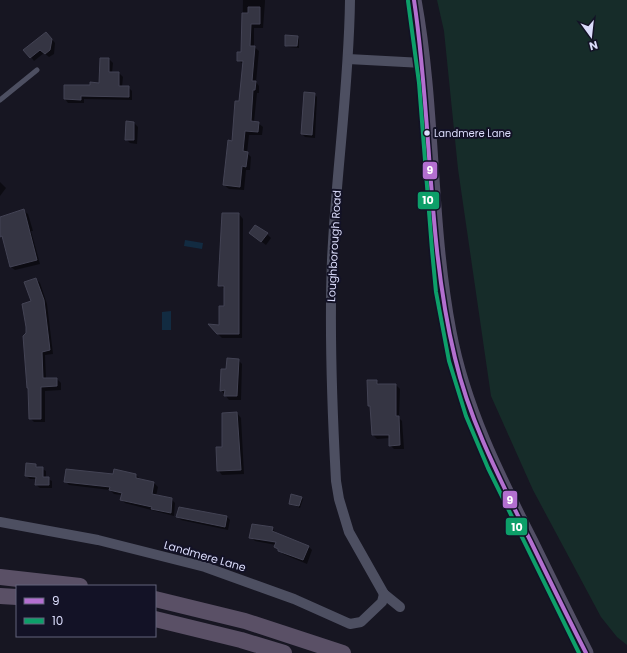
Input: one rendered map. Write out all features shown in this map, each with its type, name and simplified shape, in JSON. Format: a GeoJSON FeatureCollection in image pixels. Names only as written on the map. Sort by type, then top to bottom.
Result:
{"type":"FeatureCollection","features":[{"type":"Feature","properties":{"kind":"highway"},"geometry":{"type":"LineString","coordinates":[[0,577],[71,585]]}},
{"type":"Feature","properties":{"kind":"highway"},"geometry":{"type":"LineString","coordinates":[[0,596],[16,597]]}},
{"type":"Feature","properties":{"kind":"highway"},"geometry":{"type":"LineString","coordinates":[[156,599],[245,621],[343,653]]}},
{"type":"Feature","properties":{"kind":"highway"},"geometry":{"type":"LineString","coordinates":[[156,619],[240,640],[284,653]]}},
{"type":"Feature","properties":{"kind":"main road"},"geometry":{"type":"LineString","coordinates":[[414,0],[423,63],[441,279],[449,332],[459,372],[471,411],[501,484],[586,653]]}},
{"type":"Feature","properties":{"kind":"street","name":"Loughborough Road"},"geometry":{"type":"LineString","coordinates":[[350,0],[348,60],[333,231],[330,321],[332,402],[338,492],[349,532],[384,594]]}},
{"type":"Feature","properties":{"kind":"street"},"geometry":{"type":"LineString","coordinates":[[348,60],[423,63]]}},
{"type":"Feature","properties":{"kind":"street","name":"Landmere Lane"},"geometry":{"type":"LineString","coordinates":[[0,522],[98,540],[206,567],[288,596],[350,624],[360,622],[382,602],[384,594]]}},
{"type":"Feature","properties":{"kind":"street"},"geometry":{"type":"LineString","coordinates":[[384,594],[400,607]]}},
{"type":"Feature","properties":{"kind":"lane"},"geometry":{"type":"LineString","coordinates":[[0,100],[37,70]]}},
{"type":"Feature","properties":{"kind":"green space"},"geometry":{"type":"Polygon","coordinates":[[[437,0],[627,0],[627,645],[617,637],[601,617],[533,490],[491,396],[458,169],[444,31],[437,0]]]}},
{"type":"Feature","properties":{"kind":"water"},"geometry":{"type":"Polygon","coordinates":[[[185,240],[203,243],[202,249],[184,246],[185,240]]]}},
{"type":"Feature","properties":{"kind":"water"},"geometry":{"type":"Polygon","coordinates":[[[171,311],[171,330],[162,330],[162,312],[171,311]]]}},
{"type":"Feature","properties":{"kind":"building"},"geometry":{"type":"Polygon","coordinates":[[[248,7],[260,7],[260,24],[251,24],[250,46],[255,46],[252,81],[256,81],[255,90],[253,90],[251,121],[259,122],[258,132],[245,131],[243,151],[248,152],[246,167],[242,166],[240,187],[223,185],[228,140],[232,141],[235,101],[239,101],[243,61],[237,61],[237,52],[241,52],[242,13],[248,13],[248,7]]]}},
{"type":"Feature","properties":{"kind":"building"},"geometry":{"type":"Polygon","coordinates":[[[46,32],[52,39],[50,50],[45,54],[40,50],[30,58],[23,50],[46,32]]]}},
{"type":"Feature","properties":{"kind":"building"},"geometry":{"type":"Polygon","coordinates":[[[285,35],[298,36],[297,46],[285,46],[285,35]]]}},
{"type":"Feature","properties":{"kind":"building"},"geometry":{"type":"Polygon","coordinates":[[[100,58],[109,58],[109,72],[119,72],[119,86],[129,86],[129,97],[81,96],[81,100],[64,99],[64,85],[90,85],[90,82],[99,83],[100,58]]]}},
{"type":"Feature","properties":{"kind":"building"},"geometry":{"type":"Polygon","coordinates":[[[304,92],[315,93],[312,135],[301,134],[304,92]]]}},
{"type":"Feature","properties":{"kind":"building"},"geometry":{"type":"Polygon","coordinates":[[[126,121],[134,122],[134,140],[125,140],[126,121]]]}},
{"type":"Feature","properties":{"kind":"building"},"geometry":{"type":"Polygon","coordinates":[[[24,209],[37,260],[10,267],[2,236],[0,237],[0,217],[24,209]]]}},
{"type":"Feature","properties":{"kind":"building"},"geometry":{"type":"Polygon","coordinates":[[[222,213],[239,213],[239,334],[217,334],[208,324],[219,325],[219,306],[224,306],[224,286],[218,286],[222,213]]]}},
{"type":"Feature","properties":{"kind":"building"},"geometry":{"type":"Polygon","coordinates":[[[255,225],[268,233],[261,242],[249,233],[255,225]]]}},
{"type":"Feature","properties":{"kind":"building"},"geometry":{"type":"Polygon","coordinates":[[[36,278],[44,300],[50,350],[42,352],[43,378],[57,378],[57,386],[41,387],[41,419],[29,419],[28,388],[23,336],[26,333],[26,327],[22,304],[31,301],[24,282],[36,278]]]}},
{"type":"Feature","properties":{"kind":"building"},"geometry":{"type":"Polygon","coordinates":[[[227,358],[239,359],[237,396],[224,396],[225,390],[220,391],[221,369],[226,369],[227,358]]]}},
{"type":"Feature","properties":{"kind":"building"},"geometry":{"type":"Polygon","coordinates":[[[367,380],[377,380],[377,384],[396,384],[396,416],[399,416],[400,445],[389,446],[389,435],[372,435],[370,406],[368,406],[367,380]]]}},
{"type":"Feature","properties":{"kind":"building"},"geometry":{"type":"Polygon","coordinates":[[[237,412],[241,470],[217,471],[216,447],[222,447],[222,413],[237,412]]]}},
{"type":"Feature","properties":{"kind":"building"},"geometry":{"type":"Polygon","coordinates":[[[26,463],[36,464],[36,467],[43,467],[43,477],[49,477],[49,485],[35,485],[36,477],[25,476],[26,463]]]}},
{"type":"Feature","properties":{"kind":"building"},"geometry":{"type":"Polygon","coordinates":[[[66,469],[113,474],[114,469],[136,474],[136,478],[154,482],[152,494],[172,498],[171,513],[120,500],[122,493],[109,490],[110,487],[64,482],[66,469]]]}},
{"type":"Feature","properties":{"kind":"building"},"geometry":{"type":"Polygon","coordinates":[[[291,494],[302,497],[299,506],[289,504],[291,494]]]}},
{"type":"Feature","properties":{"kind":"building"},"geometry":{"type":"Polygon","coordinates":[[[179,507],[227,516],[225,527],[176,517],[179,507]]]}},
{"type":"Feature","properties":{"kind":"building"},"geometry":{"type":"Polygon","coordinates":[[[252,524],[273,527],[272,531],[309,546],[303,560],[278,551],[278,549],[274,547],[276,542],[249,538],[252,524]]]}},
{"type":"Feature","properties":{"kind":"transit line","name":"9"},"geometry":{"type":"LineString","coordinates":[[414,0],[420,45],[439,270],[446,314],[461,382],[478,429],[509,498],[586,653]]}},
{"type":"Feature","properties":{"kind":"transit line","name":"10"},"geometry":{"type":"LineString","coordinates":[[408,1],[419,83],[436,292],[449,361],[466,416],[488,468],[579,653]]}},
{"type":"Feature","properties":{"kind":"place","name":"Landmere Lane"},"geometry":{"type":"Point","coordinates":[427,133]}}]}
